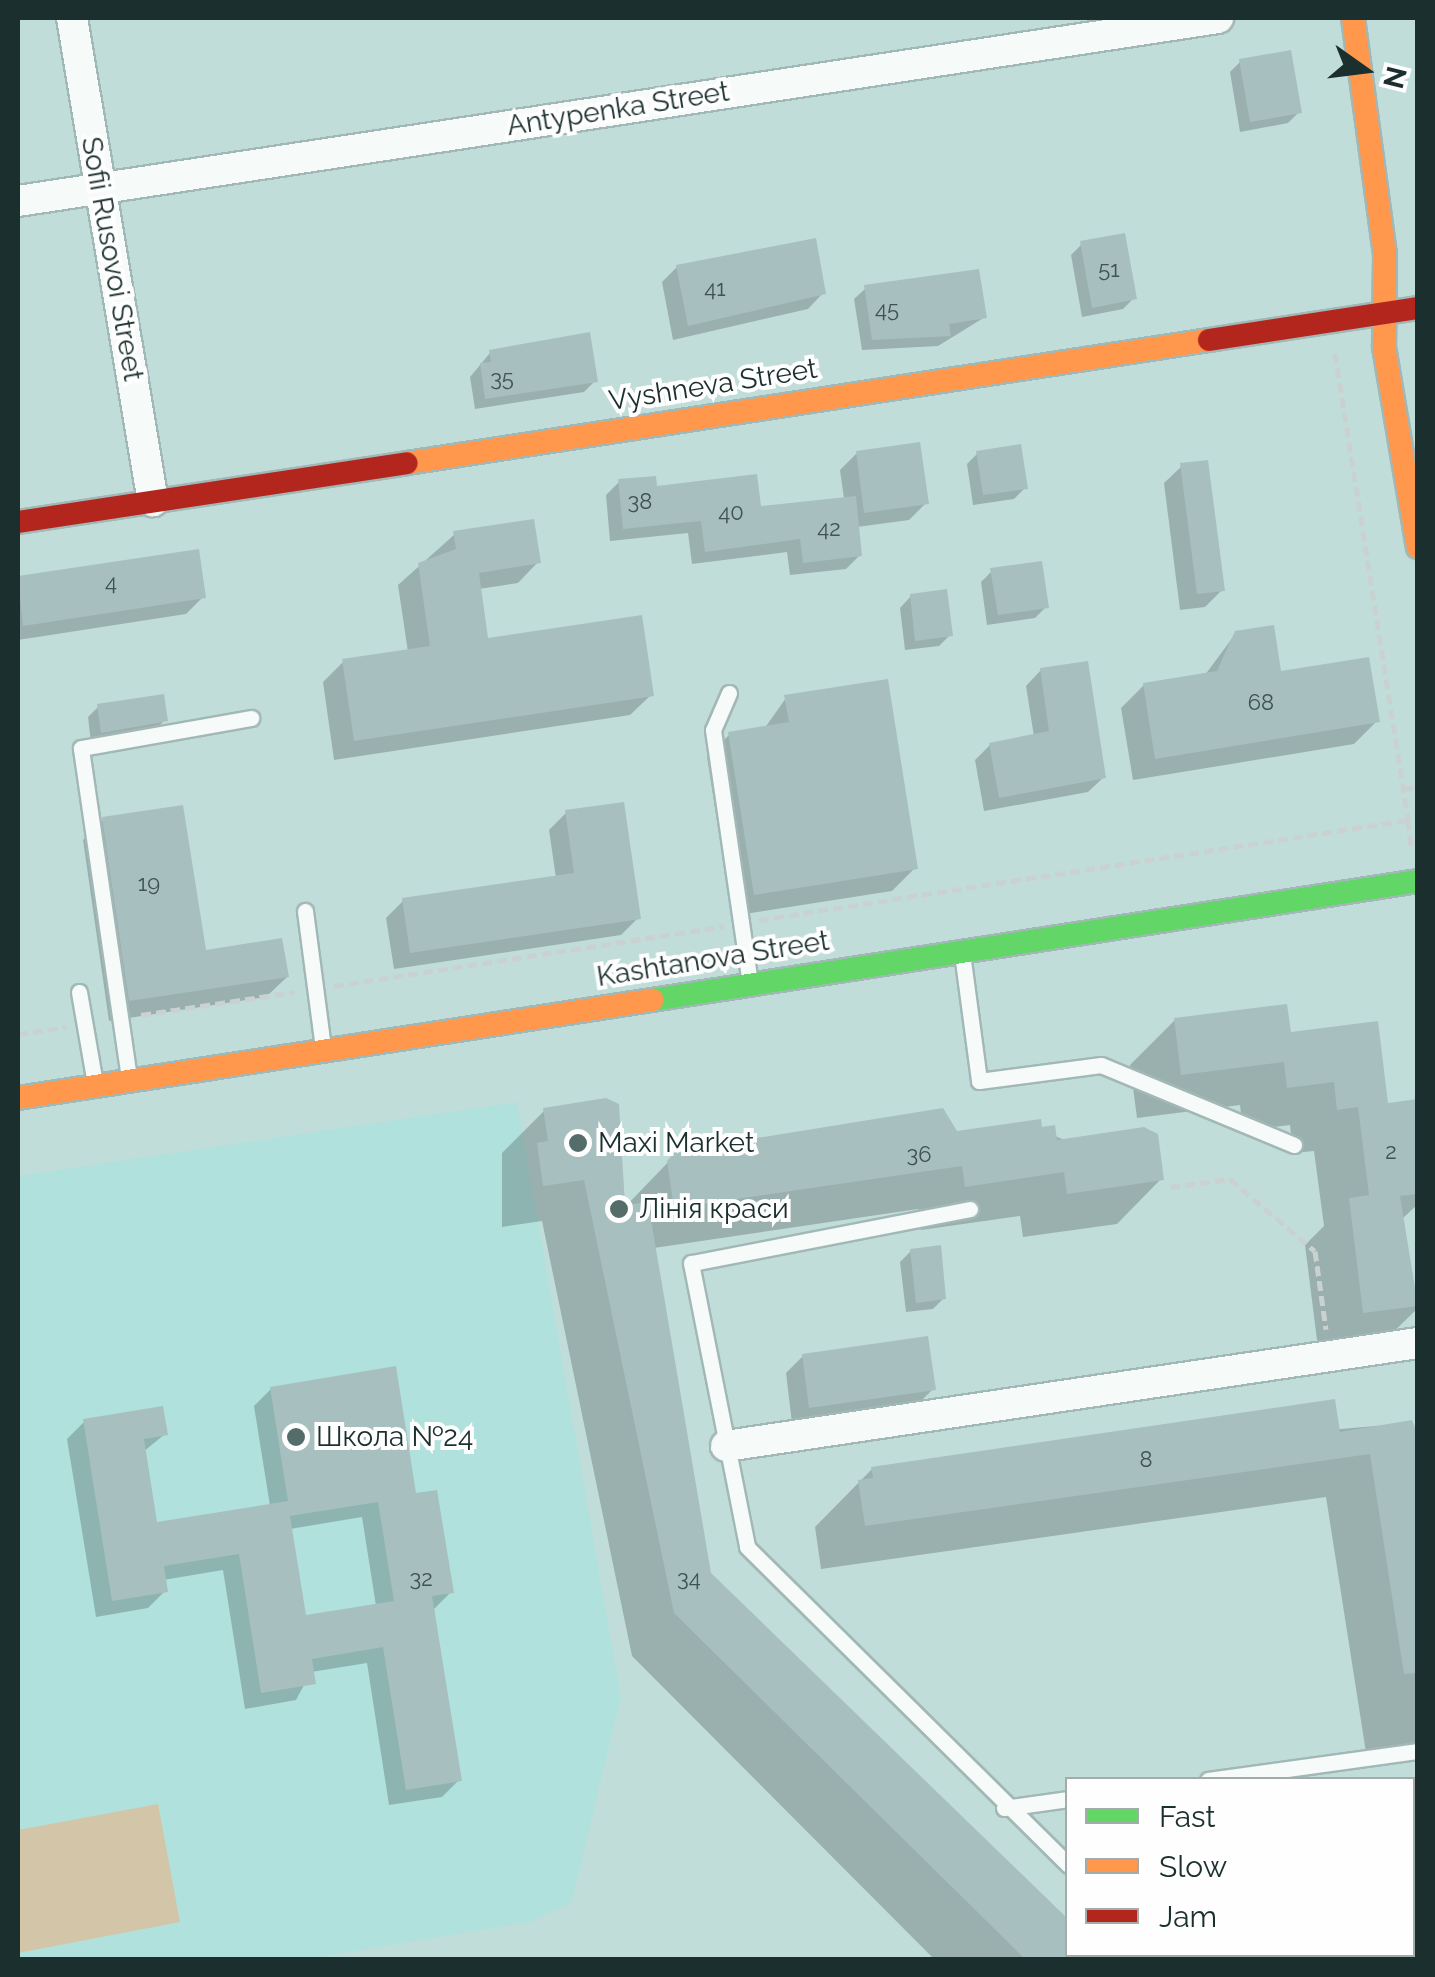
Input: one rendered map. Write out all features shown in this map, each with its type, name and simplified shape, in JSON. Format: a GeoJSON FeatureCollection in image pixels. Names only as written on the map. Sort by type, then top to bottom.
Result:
{"type":"FeatureCollection","features":[{"type":"Feature","properties":{"kind":"street","name":"Sofii Rusovoi Street"},"geometry":{"type":"LineString","coordinates":[[72,18],[153,501]]}},
{"type":"Feature","properties":{"kind":"street","name":"Antypenka Street"},"geometry":{"type":"LineString","coordinates":[[18,201],[1218,18]]}},
{"type":"Feature","properties":{"kind":"street"},"geometry":{"type":"LineString","coordinates":[[1353,18],[1385,255],[1382,314],[1418,547]]}},
{"type":"Feature","properties":{"kind":"street","name":"Vyshneva Street"},"geometry":{"type":"LineString","coordinates":[[18,522],[1418,308]]}},
{"type":"Feature","properties":{"kind":"street","name":"Kashtanova Street"},"geometry":{"type":"LineString","coordinates":[[18,1098],[1418,881]]}},
{"type":"Feature","properties":{"kind":"street"},"geometry":{"type":"LineString","coordinates":[[726,1446],[1418,1343]]}},
{"type":"Feature","properties":{"kind":"lane"},"geometry":{"type":"LineString","coordinates":[[729,693],[713,730],[750,983]]}},
{"type":"Feature","properties":{"kind":"lane"},"geometry":{"type":"LineString","coordinates":[[130,1082],[81,748],[252,718]]}},
{"type":"Feature","properties":{"kind":"lane"},"geometry":{"type":"LineString","coordinates":[[305,911],[324,1050]]}},
{"type":"Feature","properties":{"kind":"lane"},"geometry":{"type":"LineString","coordinates":[[961,950],[980,1081],[1101,1065],[1294,1145]]}},
{"type":"Feature","properties":{"kind":"lane"},"geometry":{"type":"LineString","coordinates":[[79,992],[95,1088]]}},
{"type":"Feature","properties":{"kind":"lane"},"geometry":{"type":"LineString","coordinates":[[970,1209],[691,1263],[747,1547],[1004,1808],[1065,1862]]}},
{"type":"Feature","properties":{"kind":"lane"},"geometry":{"type":"LineString","coordinates":[[1230,1777],[1418,1751]]}},
{"type":"Feature","properties":{"kind":"lane"},"geometry":{"type":"LineString","coordinates":[[1004,1808],[1065,1799]]}},
{"type":"Feature","properties":{"kind":"path"},"geometry":{"type":"LineString","coordinates":[[1339,320],[1335,352],[1408,820]]}},
{"type":"Feature","properties":{"kind":"path"},"geometry":{"type":"LineString","coordinates":[[1403,790],[1418,788]]}},
{"type":"Feature","properties":{"kind":"path"},"geometry":{"type":"LineString","coordinates":[[1170,1187],[1230,1179],[1315,1251],[1330,1357]]}},
{"type":"Feature","properties":{"kind":"shaded area","name":"Школа №24"},"geometry":{"type":"Polygon","coordinates":[[[517,1102],[621,1698],[571,1903],[530,1922],[308,1959],[18,1959],[18,1176],[517,1102]]]}},
{"type":"Feature","properties":{"kind":"shaded area"},"geometry":{"type":"Polygon","coordinates":[[[158,1804],[180,1922],[18,1953],[18,1830],[158,1804]]]}},
{"type":"Feature","properties":{"kind":"building"},"geometry":{"type":"Polygon","coordinates":[[[1291,50],[1302,113],[1250,122],[1239,59],[1291,50]]]}},
{"type":"Feature","properties":{"kind":"building"},"geometry":{"type":"Polygon","coordinates":[[[1125,233],[1137,299],[1092,308],[1080,241],[1125,233]]]}},
{"type":"Feature","properties":{"kind":"building"},"geometry":{"type":"Polygon","coordinates":[[[816,238],[826,294],[688,326],[676,265],[816,238]]]}},
{"type":"Feature","properties":{"kind":"building"},"geometry":{"type":"Polygon","coordinates":[[[979,269],[987,318],[949,324],[951,336],[872,340],[864,285],[979,269]]]}},
{"type":"Feature","properties":{"kind":"building"},"geometry":{"type":"Polygon","coordinates":[[[590,332],[598,382],[485,399],[480,363],[491,362],[489,350],[590,332]]]}},
{"type":"Feature","properties":{"kind":"building"},"geometry":{"type":"Polygon","coordinates":[[[920,442],[929,504],[864,513],[856,451],[920,442]]]}},
{"type":"Feature","properties":{"kind":"building"},"geometry":{"type":"Polygon","coordinates":[[[1021,444],[1028,489],[983,495],[976,451],[1021,444]]]}},
{"type":"Feature","properties":{"kind":"building"},"geometry":{"type":"Polygon","coordinates":[[[1208,460],[1225,591],[1197,594],[1180,463],[1208,460]]]}},
{"type":"Feature","properties":{"kind":"building"},"geometry":{"type":"Polygon","coordinates":[[[757,474],[761,506],[856,496],[862,556],[803,563],[800,539],[705,552],[701,521],[623,529],[618,479],[656,476],[657,486],[757,474]]]}},
{"type":"Feature","properties":{"kind":"building"},"geometry":{"type":"Polygon","coordinates":[[[534,519],[541,563],[479,573],[488,638],[642,615],[654,696],[354,741],[342,659],[430,646],[418,563],[456,549],[453,531],[534,519]]]}},
{"type":"Feature","properties":{"kind":"building"},"geometry":{"type":"Polygon","coordinates":[[[199,549],[206,598],[23,626],[18,576],[199,549]]]}},
{"type":"Feature","properties":{"kind":"building"},"geometry":{"type":"Polygon","coordinates":[[[1042,561],[1049,608],[998,615],[990,568],[1042,561]]]}},
{"type":"Feature","properties":{"kind":"building"},"geometry":{"type":"Polygon","coordinates":[[[947,589],[953,636],[915,641],[910,594],[947,589]]]}},
{"type":"Feature","properties":{"kind":"building"},"geometry":{"type":"Polygon","coordinates":[[[1274,625],[1281,671],[1369,657],[1380,722],[1155,759],[1143,683],[1217,671],[1235,631],[1274,625]]]}},
{"type":"Feature","properties":{"kind":"building"},"geometry":{"type":"Polygon","coordinates":[[[1088,661],[1106,778],[999,798],[989,743],[1049,731],[1040,668],[1088,661]]]}},
{"type":"Feature","properties":{"kind":"building"},"geometry":{"type":"Polygon","coordinates":[[[888,679],[918,869],[754,895],[728,732],[789,722],[784,695],[888,679]]]}},
{"type":"Feature","properties":{"kind":"building"},"geometry":{"type":"Polygon","coordinates":[[[164,694],[168,721],[101,733],[97,704],[164,694]]]}},
{"type":"Feature","properties":{"kind":"building"},"geometry":{"type":"Polygon","coordinates":[[[624,802],[641,919],[410,953],[402,898],[574,873],[565,810],[624,802]]]}},
{"type":"Feature","properties":{"kind":"building"},"geometry":{"type":"Polygon","coordinates":[[[183,805],[206,950],[282,938],[289,977],[129,1001],[102,817],[183,805]]]}},
{"type":"Feature","properties":{"kind":"building"},"geometry":{"type":"Polygon","coordinates":[[[1287,1004],[1291,1032],[1378,1021],[1388,1103],[1418,1099],[1418,1194],[1400,1196],[1418,1306],[1363,1313],[1349,1198],[1369,1195],[1358,1107],[1337,1110],[1334,1082],[1287,1088],[1284,1062],[1181,1075],[1174,1018],[1287,1004]]]}},
{"type":"Feature","properties":{"kind":"building"},"geometry":{"type":"Polygon","coordinates":[[[606,1098],[619,1104],[625,1205],[648,1202],[711,1573],[1065,1916],[1068,1960],[1026,1960],[674,1613],[584,1180],[543,1186],[537,1143],[548,1141],[543,1108],[606,1098]]]}},
{"type":"Feature","properties":{"kind":"building"},"geometry":{"type":"Polygon","coordinates":[[[943,1108],[957,1131],[1041,1119],[1042,1127],[1055,1125],[1057,1140],[1144,1127],[1158,1134],[1164,1180],[1067,1194],[1064,1172],[965,1187],[962,1166],[674,1208],[667,1161],[676,1151],[943,1108]]]}},
{"type":"Feature","properties":{"kind":"building"},"geometry":{"type":"Polygon","coordinates":[[[941,1245],[946,1299],[916,1303],[910,1249],[941,1245]]]}},
{"type":"Feature","properties":{"kind":"building"},"geometry":{"type":"Polygon","coordinates":[[[928,1336],[936,1390],[809,1408],[802,1354],[928,1336]]]}},
{"type":"Feature","properties":{"kind":"building"},"geometry":{"type":"Polygon","coordinates":[[[396,1366],[416,1493],[437,1490],[454,1593],[432,1596],[462,1781],[406,1790],[383,1647],[312,1659],[316,1684],[261,1693],[239,1554],[164,1566],[168,1592],[112,1601],[83,1419],[163,1406],[168,1435],[144,1439],[157,1522],[288,1501],[270,1387],[396,1366]],[[378,1502],[290,1516],[306,1615],[394,1601],[378,1502]]]}},
{"type":"Feature","properties":{"kind":"building"},"geometry":{"type":"Polygon","coordinates":[[[1335,1399],[1340,1432],[1412,1420],[1418,1435],[1418,1673],[1404,1674],[1370,1454],[865,1526],[858,1480],[873,1478],[871,1467],[1335,1399]]]}},
{"type":"Feature","properties":{"kind":"traffic: fast"},"geometry":{"type":"LineString","coordinates":[[652,1000],[1418,881]]}},
{"type":"Feature","properties":{"kind":"traffic: slow"},"geometry":{"type":"LineString","coordinates":[[1353,18],[1385,255],[1384,347],[1418,547]]}},
{"type":"Feature","properties":{"kind":"traffic: slow"},"geometry":{"type":"LineString","coordinates":[[407,463],[1209,340]]}},
{"type":"Feature","properties":{"kind":"traffic: slow"},"geometry":{"type":"LineString","coordinates":[[18,1098],[652,1000]]}},
{"type":"Feature","properties":{"kind":"traffic: jam"},"geometry":{"type":"LineString","coordinates":[[1209,340],[1418,308]]}},
{"type":"Feature","properties":{"kind":"traffic: jam"},"geometry":{"type":"LineString","coordinates":[[18,522],[407,463]]}},
{"type":"Feature","properties":{"kind":"place","name":"Maxi Market"},"geometry":{"type":"Point","coordinates":[578,1143]}},
{"type":"Feature","properties":{"kind":"place","name":"Лінія краси"},"geometry":{"type":"Point","coordinates":[619,1209]}},
{"type":"Feature","properties":{"kind":"place","name":"Школа №24"},"geometry":{"type":"Point","coordinates":[296,1437]}}]}
